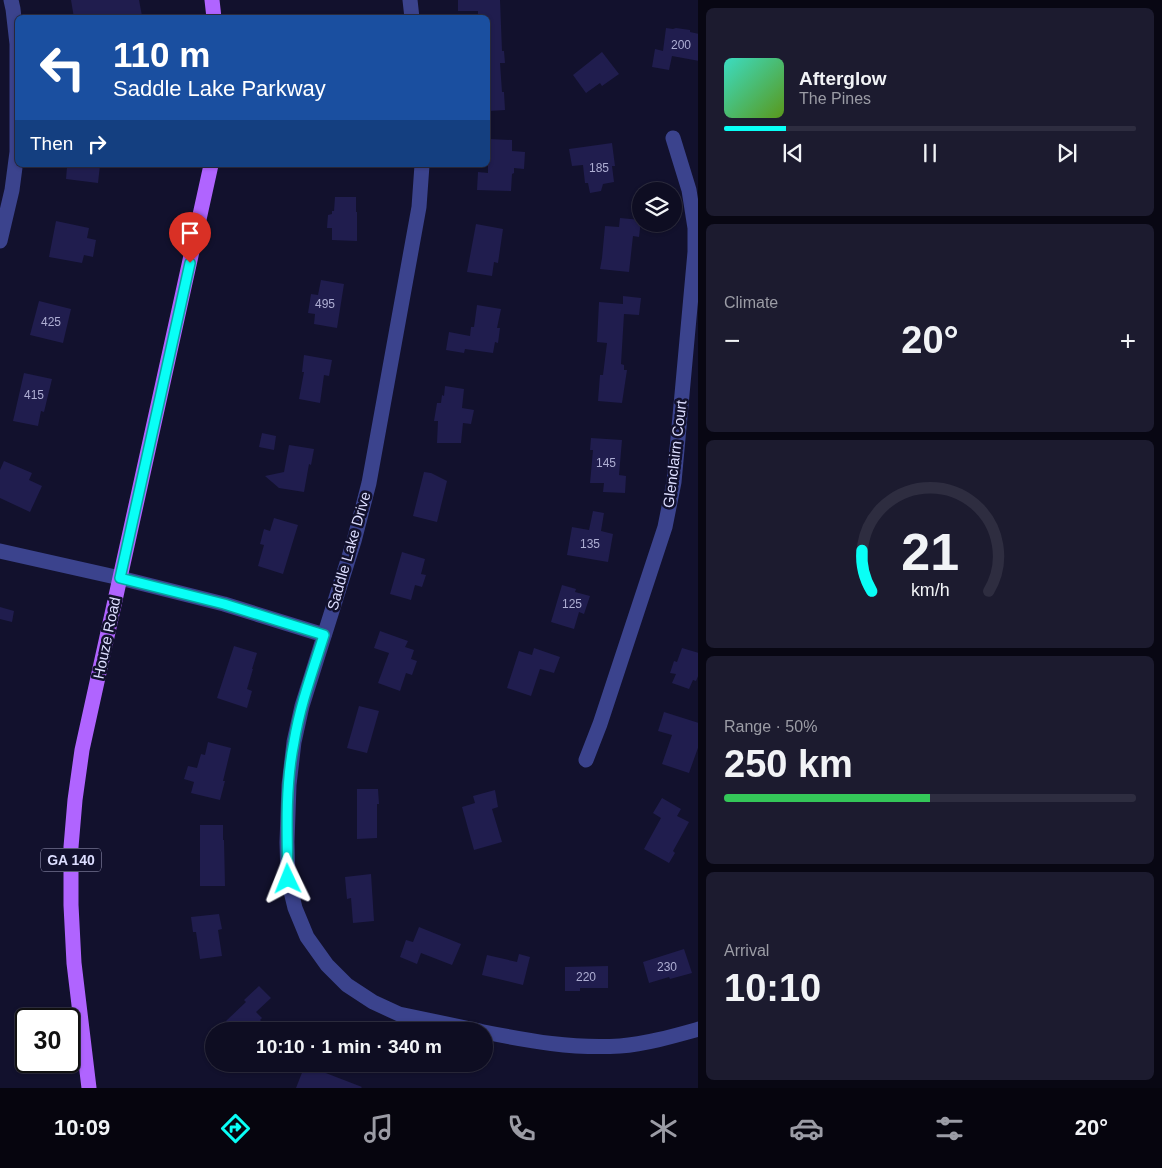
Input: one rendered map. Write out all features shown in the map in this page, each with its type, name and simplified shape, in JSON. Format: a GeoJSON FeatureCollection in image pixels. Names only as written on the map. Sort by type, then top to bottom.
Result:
{"type":"FeatureCollection","features":[{"type":"Feature","properties":{"kind":"main road"},"geometry":{"type":"LineString","coordinates":[[212,0],[214,15]]}},
{"type":"Feature","properties":{"kind":"main road","name":"Houze Road"},"geometry":{"type":"LineString","coordinates":[[89,1088],[74,963],[71,905],[71,847],[75,800],[82,750],[211,167]]}},
{"type":"Feature","properties":{"kind":"street"},"geometry":{"type":"LineString","coordinates":[[11,0],[15,32]]}},
{"type":"Feature","properties":{"kind":"street"},"geometry":{"type":"LineString","coordinates":[[410,0],[412,15]]}},
{"type":"Feature","properties":{"kind":"street","name":"Glenclairn Court"},"geometry":{"type":"LineString","coordinates":[[586,760],[600,724],[665,527],[691,376],[695,228],[689,190],[673,138]]}},
{"type":"Feature","properties":{"kind":"street"},"geometry":{"type":"LineString","coordinates":[[0,241],[12,190],[15,167]]}},
{"type":"Feature","properties":{"kind":"street","name":"Saddle Lake Drive"},"geometry":{"type":"LineString","coordinates":[[422,167],[419,207],[369,483],[354,541],[302,706],[294,742],[289,785],[287,842],[288,879],[295,908],[307,937],[326,965],[347,985],[373,1002],[399,1014],[437,1022]]}},
{"type":"Feature","properties":{"kind":"street"},"geometry":{"type":"LineString","coordinates":[[0,551],[224,604],[324,635]]}},
{"type":"Feature","properties":{"kind":"street"},"geometry":{"type":"LineString","coordinates":[[493,1034],[535,1042],[573,1046],[622,1046],[670,1038],[698,1029]]}},
{"type":"Feature","properties":{"kind":"building"},"geometry":{"type":"Polygon","coordinates":[[[71,0],[139,0],[142,15],[74,15],[71,0]]]}},
{"type":"Feature","properties":{"kind":"building"},"geometry":{"type":"Polygon","coordinates":[[[458,0],[500,0],[502,51],[504,51],[505,63],[500,63],[505,110],[490,111],[490,15],[478,15],[478,11],[458,11],[458,0]]]}},
{"type":"Feature","properties":{"kind":"building"},"geometry":{"type":"Polygon","coordinates":[[[666,28],[690,30],[690,32],[698,34],[698,61],[672,56],[669,70],[652,67],[655,49],[663,51],[666,28]]]}},
{"type":"Feature","properties":{"kind":"building"},"geometry":{"type":"Polygon","coordinates":[[[602,52],[619,74],[602,86],[600,83],[586,93],[573,75],[602,52]]]}},
{"type":"Feature","properties":{"kind":"building"},"geometry":{"type":"Polygon","coordinates":[[[490,139],[512,140],[512,151],[525,152],[524,169],[514,168],[511,191],[477,190],[478,172],[488,173],[488,167],[490,167],[490,139]]]}},
{"type":"Feature","properties":{"kind":"building"},"geometry":{"type":"Polygon","coordinates":[[[612,143],[615,166],[612,166],[614,182],[603,184],[601,191],[590,193],[588,183],[585,183],[583,165],[572,166],[569,149],[612,143]]]}},
{"type":"Feature","properties":{"kind":"building"},"geometry":{"type":"Polygon","coordinates":[[[67,167],[100,167],[98,183],[66,179],[67,167]]]}},
{"type":"Feature","properties":{"kind":"building"},"geometry":{"type":"Polygon","coordinates":[[[335,197],[356,197],[357,241],[332,240],[332,228],[327,228],[328,215],[334,211],[335,197]]]}},
{"type":"Feature","properties":{"kind":"building"},"geometry":{"type":"Polygon","coordinates":[[[620,218],[632,219],[632,232],[640,232],[639,237],[633,236],[629,272],[600,269],[605,226],[619,227],[620,218]]]}},
{"type":"Feature","properties":{"kind":"building"},"geometry":{"type":"Polygon","coordinates":[[[56,221],[89,228],[87,238],[96,240],[93,257],[84,255],[82,263],[49,257],[56,221]]]}},
{"type":"Feature","properties":{"kind":"building"},"geometry":{"type":"Polygon","coordinates":[[[476,224],[503,229],[498,263],[494,262],[492,276],[467,272],[476,224]]]}},
{"type":"Feature","properties":{"kind":"building"},"geometry":{"type":"Polygon","coordinates":[[[321,280],[344,284],[337,328],[314,324],[315,314],[308,313],[311,294],[318,295],[321,280]]]}},
{"type":"Feature","properties":{"kind":"building"},"geometry":{"type":"Polygon","coordinates":[[[623,296],[641,298],[639,315],[624,314],[621,364],[624,365],[624,370],[627,370],[622,403],[598,401],[600,375],[603,375],[607,343],[597,342],[599,302],[623,304],[623,296]]]}},
{"type":"Feature","properties":{"kind":"building"},"geometry":{"type":"Polygon","coordinates":[[[39,301],[71,309],[63,343],[30,335],[39,301]]]}},
{"type":"Feature","properties":{"kind":"building"},"geometry":{"type":"Polygon","coordinates":[[[477,305],[501,309],[497,328],[500,328],[498,343],[495,342],[493,353],[465,349],[464,353],[446,350],[449,332],[470,336],[471,327],[474,327],[477,305]]]}},
{"type":"Feature","properties":{"kind":"building"},"geometry":{"type":"Polygon","coordinates":[[[304,355],[332,360],[329,376],[324,375],[320,403],[299,399],[304,372],[302,372],[304,355]]]}},
{"type":"Feature","properties":{"kind":"building"},"geometry":{"type":"Polygon","coordinates":[[[24,373],[52,379],[44,412],[41,411],[38,426],[13,421],[24,373]]]}},
{"type":"Feature","properties":{"kind":"building"},"geometry":{"type":"Polygon","coordinates":[[[445,386],[464,389],[462,408],[474,410],[471,424],[463,423],[461,443],[437,443],[438,421],[434,421],[437,403],[441,403],[445,386]]]}},
{"type":"Feature","properties":{"kind":"building"},"geometry":{"type":"Polygon","coordinates":[[[262,433],[276,436],[274,450],[259,447],[262,433]]]}},
{"type":"Feature","properties":{"kind":"building"},"geometry":{"type":"Polygon","coordinates":[[[591,438],[622,440],[619,475],[626,476],[625,493],[603,492],[604,483],[590,483],[593,450],[590,450],[591,438]]]}},
{"type":"Feature","properties":{"kind":"building"},"geometry":{"type":"Polygon","coordinates":[[[289,445],[314,449],[304,492],[279,488],[265,476],[284,472],[289,445]]]}},
{"type":"Feature","properties":{"kind":"building"},"geometry":{"type":"Polygon","coordinates":[[[4,461],[32,473],[29,480],[42,486],[30,512],[0,498],[0,470],[4,461]]]}},
{"type":"Feature","properties":{"kind":"building"},"geometry":{"type":"Polygon","coordinates":[[[424,472],[431,473],[447,481],[437,522],[413,516],[424,472]]]}},
{"type":"Feature","properties":{"kind":"building"},"geometry":{"type":"Polygon","coordinates":[[[593,511],[604,513],[601,531],[613,534],[608,562],[567,555],[572,527],[589,530],[593,511]]]}},
{"type":"Feature","properties":{"kind":"building"},"geometry":{"type":"Polygon","coordinates":[[[274,518],[298,525],[283,574],[258,566],[264,545],[260,544],[264,529],[270,531],[274,518]]]}},
{"type":"Feature","properties":{"kind":"building"},"geometry":{"type":"Polygon","coordinates":[[[402,552],[425,559],[421,574],[426,575],[422,587],[415,585],[411,600],[390,594],[402,552]]]}},
{"type":"Feature","properties":{"kind":"building"},"geometry":{"type":"Polygon","coordinates":[[[562,585],[576,589],[575,592],[590,596],[584,614],[579,612],[574,629],[551,622],[562,585]]]}},
{"type":"Feature","properties":{"kind":"building"},"geometry":{"type":"Polygon","coordinates":[[[0,607],[14,611],[12,622],[0,619],[0,607]]]}},
{"type":"Feature","properties":{"kind":"building"},"geometry":{"type":"Polygon","coordinates":[[[380,631],[408,641],[405,647],[414,650],[411,659],[417,661],[412,675],[406,673],[400,691],[378,683],[389,653],[374,648],[380,631]]]}},
{"type":"Feature","properties":{"kind":"building"},"geometry":{"type":"Polygon","coordinates":[[[234,646],[257,653],[247,689],[252,691],[247,708],[217,698],[234,646]]]}},
{"type":"Feature","properties":{"kind":"building"},"geometry":{"type":"Polygon","coordinates":[[[534,648],[560,657],[554,673],[540,669],[531,696],[507,688],[519,651],[532,655],[534,648]]]}},
{"type":"Feature","properties":{"kind":"building"},"geometry":{"type":"Polygon","coordinates":[[[682,648],[698,653],[698,676],[696,681],[693,680],[689,689],[672,683],[676,674],[670,673],[674,661],[677,662],[682,648]]]}},
{"type":"Feature","properties":{"kind":"building"},"geometry":{"type":"Polygon","coordinates":[[[359,706],[379,711],[367,753],[347,748],[359,706]]]}},
{"type":"Feature","properties":{"kind":"building"},"geometry":{"type":"Polygon","coordinates":[[[664,712],[698,723],[698,748],[689,773],[662,764],[672,735],[658,731],[664,712]]]}},
{"type":"Feature","properties":{"kind":"building"},"geometry":{"type":"Polygon","coordinates":[[[208,742],[231,748],[220,800],[191,793],[194,782],[184,779],[188,766],[197,768],[201,754],[205,755],[208,742]]]}},
{"type":"Feature","properties":{"kind":"building"},"geometry":{"type":"Polygon","coordinates":[[[357,789],[378,789],[377,838],[357,839],[357,789]]]}},
{"type":"Feature","properties":{"kind":"building"},"geometry":{"type":"Polygon","coordinates":[[[495,790],[498,807],[492,809],[502,842],[474,850],[462,807],[475,803],[473,796],[495,790]]]}},
{"type":"Feature","properties":{"kind":"building"},"geometry":{"type":"Polygon","coordinates":[[[662,798],[681,809],[677,816],[689,822],[673,851],[675,853],[669,863],[644,849],[661,818],[653,813],[662,798]]]}},
{"type":"Feature","properties":{"kind":"building"},"geometry":{"type":"Polygon","coordinates":[[[200,825],[223,825],[225,886],[200,886],[200,825]]]}},
{"type":"Feature","properties":{"kind":"building"},"geometry":{"type":"Polygon","coordinates":[[[371,874],[374,921],[353,923],[351,898],[347,899],[345,877],[371,874]]]}},
{"type":"Feature","properties":{"kind":"building"},"geometry":{"type":"Polygon","coordinates":[[[219,914],[222,929],[218,930],[222,956],[200,959],[196,932],[193,932],[191,917],[219,914]]]}},
{"type":"Feature","properties":{"kind":"building"},"geometry":{"type":"Polygon","coordinates":[[[419,927],[461,944],[452,965],[421,953],[417,964],[400,957],[406,940],[413,942],[419,927]]]}},
{"type":"Feature","properties":{"kind":"building"},"geometry":{"type":"Polygon","coordinates":[[[684,949],[692,973],[649,983],[643,962],[684,949]]]}},
{"type":"Feature","properties":{"kind":"building"},"geometry":{"type":"Polygon","coordinates":[[[519,954],[530,957],[523,985],[482,975],[487,955],[517,962],[519,954]]]}},
{"type":"Feature","properties":{"kind":"building"},"geometry":{"type":"Polygon","coordinates":[[[608,966],[608,988],[580,988],[580,991],[565,991],[565,967],[608,966]]]}},
{"type":"Feature","properties":{"kind":"building"},"geometry":{"type":"Polygon","coordinates":[[[259,986],[271,998],[256,1012],[262,1018],[260,1020],[262,1022],[226,1021],[246,1002],[244,1000],[259,986]]]}},
{"type":"Feature","properties":{"kind":"building"},"geometry":{"type":"Polygon","coordinates":[[[302,1072],[323,1072],[362,1087],[361,1088],[296,1088],[302,1072]]]}},
{"type":"Feature","properties":{"kind":"route"},"geometry":{"type":"LineString","coordinates":[[190,263],[120,578],[224,604],[324,635],[302,706],[294,742],[289,785],[288,879]]}}]}
